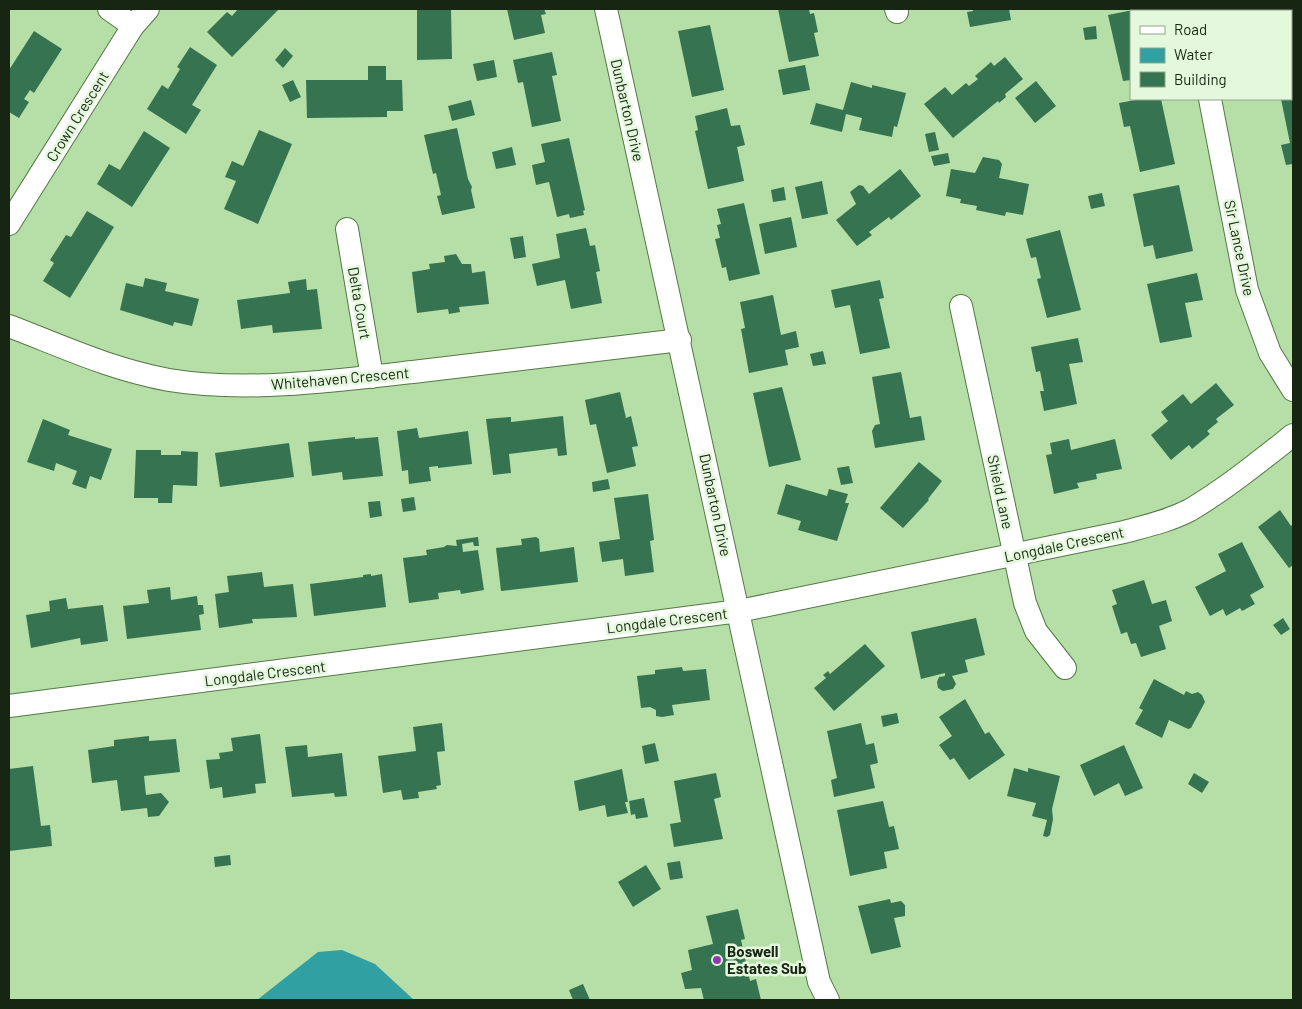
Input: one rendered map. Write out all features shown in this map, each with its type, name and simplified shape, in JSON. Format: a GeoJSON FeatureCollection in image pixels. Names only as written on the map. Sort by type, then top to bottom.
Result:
{"type":"FeatureCollection","features":[{"type":"Feature","properties":{"kind":"street"},"geometry":{"type":"LineString","coordinates":[[109,9],[140,17]]}},
{"type":"Feature","properties":{"kind":"street","name":"Dunbarton Drive"},"geometry":{"type":"LineString","coordinates":[[606,9],[680,340],[819,982],[828,1000]]}},
{"type":"Feature","properties":{"kind":"street","name":"Crown Crescent"},"geometry":{"type":"LineString","coordinates":[[9,224],[140,17]]}},
{"type":"Feature","properties":{"kind":"street","name":"Sir Lance Drive"},"geometry":{"type":"LineString","coordinates":[[1210,100],[1247,290],[1270,353],[1293,390]]}},
{"type":"Feature","properties":{"kind":"street","name":"Delta Court"},"geometry":{"type":"LineString","coordinates":[[347,229],[372,377]]}},
{"type":"Feature","properties":{"kind":"street","name":"Shield Lane"},"geometry":{"type":"LineString","coordinates":[[961,306],[1025,603],[1036,631],[1065,668]]}},
{"type":"Feature","properties":{"kind":"street","name":"Whitehaven Crescent"},"geometry":{"type":"LineString","coordinates":[[9,326],[73,353],[123,371],[172,380],[221,384],[264,384],[372,377],[680,340]]}},
{"type":"Feature","properties":{"kind":"street","name":"Longdale Crescent"},"geometry":{"type":"LineString","coordinates":[[9,706],[739,611],[1124,532],[1189,510],[1245,473],[1293,435]]}},
{"type":"Feature","properties":{"kind":"water"},"geometry":{"type":"Polygon","coordinates":[[[342,950],[375,964],[414,1000],[257,1000],[318,952],[342,950]]]}},
{"type":"Feature","properties":{"kind":"building"},"geometry":{"type":"Polygon","coordinates":[[[238,9],[279,9],[232,57],[207,32],[227,12],[232,16],[238,9]]]}},
{"type":"Feature","properties":{"kind":"building"},"geometry":{"type":"Polygon","coordinates":[[[417,9],[451,9],[452,59],[417,60],[417,9]]]}},
{"type":"Feature","properties":{"kind":"building"},"geometry":{"type":"Polygon","coordinates":[[[507,9],[544,9],[546,14],[541,15],[545,33],[514,40],[507,9]]]}},
{"type":"Feature","properties":{"kind":"building"},"geometry":{"type":"Polygon","coordinates":[[[778,9],[809,9],[810,14],[814,13],[818,32],[814,33],[819,56],[789,62],[778,9]]]}},
{"type":"Feature","properties":{"kind":"building"},"geometry":{"type":"Polygon","coordinates":[[[973,9],[1009,9],[1011,20],[970,27],[967,12],[973,11],[973,9]]]}},
{"type":"Feature","properties":{"kind":"building"},"geometry":{"type":"Polygon","coordinates":[[[1293,9],[1293,67],[1292,10],[1252,10],[1293,9]]]}},
{"type":"Feature","properties":{"kind":"building"},"geometry":{"type":"Polygon","coordinates":[[[1130,11],[1130,80],[1123,81],[1108,15],[1130,11]]]}},
{"type":"Feature","properties":{"kind":"building"},"geometry":{"type":"Polygon","coordinates":[[[710,25],[724,90],[692,97],[678,31],[710,25]]]}},
{"type":"Feature","properties":{"kind":"building"},"geometry":{"type":"Polygon","coordinates":[[[1096,26],[1097,39],[1085,40],[1083,28],[1096,26]]]}},
{"type":"Feature","properties":{"kind":"building"},"geometry":{"type":"Polygon","coordinates":[[[34,31],[62,49],[34,93],[30,90],[24,99],[29,102],[19,118],[9,112],[9,70],[34,31]]]}},
{"type":"Feature","properties":{"kind":"building"},"geometry":{"type":"Polygon","coordinates":[[[190,47],[217,65],[192,105],[201,110],[186,134],[147,109],[162,85],[168,89],[180,69],[177,67],[190,47]]]}},
{"type":"Feature","properties":{"kind":"building"},"geometry":{"type":"Polygon","coordinates":[[[285,48],[293,56],[283,68],[275,60],[285,48]]]}},
{"type":"Feature","properties":{"kind":"building"},"geometry":{"type":"Polygon","coordinates":[[[552,52],[557,75],[552,76],[561,121],[532,127],[523,82],[518,83],[513,60],[552,52]]]}},
{"type":"Feature","properties":{"kind":"building"},"geometry":{"type":"Polygon","coordinates":[[[1005,57],[1023,79],[1005,94],[1006,97],[999,103],[998,101],[953,138],[924,104],[945,87],[952,95],[966,83],[969,86],[978,79],[975,76],[991,62],[994,66],[1005,57]]]}},
{"type":"Feature","properties":{"kind":"building"},"geometry":{"type":"Polygon","coordinates":[[[494,60],[497,77],[477,81],[473,64],[494,60]]]}},
{"type":"Feature","properties":{"kind":"building"},"geometry":{"type":"Polygon","coordinates":[[[805,65],[810,90],[783,95],[778,70],[805,65]]]}},
{"type":"Feature","properties":{"kind":"building"},"geometry":{"type":"Polygon","coordinates":[[[368,66],[386,66],[386,80],[402,80],[403,111],[387,111],[387,117],[307,118],[306,80],[368,80],[368,66]]]}},
{"type":"Feature","properties":{"kind":"building"},"geometry":{"type":"Polygon","coordinates":[[[293,80],[301,97],[290,102],[282,85],[293,80]]]}},
{"type":"Feature","properties":{"kind":"building"},"geometry":{"type":"Polygon","coordinates":[[[1036,81],[1056,106],[1035,123],[1015,98],[1036,81]]]}},
{"type":"Feature","properties":{"kind":"building"},"geometry":{"type":"Polygon","coordinates":[[[851,82],[872,88],[872,85],[906,93],[897,127],[894,126],[892,137],[859,130],[862,118],[846,114],[842,132],[810,124],[816,103],[843,110],[851,82]]]}},
{"type":"Feature","properties":{"kind":"building"},"geometry":{"type":"Polygon","coordinates":[[[1293,93],[1293,164],[1286,165],[1281,145],[1290,143],[1281,100],[1292,100],[1293,93]]]}},
{"type":"Feature","properties":{"kind":"building"},"geometry":{"type":"Polygon","coordinates":[[[471,100],[475,115],[452,121],[448,106],[471,100]]]}},
{"type":"Feature","properties":{"kind":"building"},"geometry":{"type":"Polygon","coordinates":[[[1136,100],[1161,100],[1175,164],[1140,172],[1130,126],[1124,127],[1119,103],[1136,100]]]}},
{"type":"Feature","properties":{"kind":"building"},"geometry":{"type":"Polygon","coordinates":[[[727,108],[731,126],[740,125],[745,145],[737,147],[744,181],[708,189],[695,131],[698,130],[695,116],[727,108]]]}},
{"type":"Feature","properties":{"kind":"building"},"geometry":{"type":"Polygon","coordinates":[[[457,128],[468,179],[472,187],[475,208],[442,215],[437,196],[441,195],[436,173],[433,174],[424,135],[457,128]]]}},
{"type":"Feature","properties":{"kind":"building"},"geometry":{"type":"Polygon","coordinates":[[[259,130],[292,144],[258,224],[224,209],[236,181],[225,177],[232,161],[243,166],[259,130]]]}},
{"type":"Feature","properties":{"kind":"building"},"geometry":{"type":"Polygon","coordinates":[[[144,131],[170,148],[132,207],[97,184],[109,164],[120,170],[144,131]]]}},
{"type":"Feature","properties":{"kind":"building"},"geometry":{"type":"Polygon","coordinates":[[[935,132],[939,150],[929,152],[925,134],[935,132]]]}},
{"type":"Feature","properties":{"kind":"building"},"geometry":{"type":"Polygon","coordinates":[[[569,138],[585,210],[583,211],[584,215],[570,218],[569,214],[557,217],[549,182],[536,185],[532,165],[545,162],[541,144],[569,138]]]}},
{"type":"Feature","properties":{"kind":"building"},"geometry":{"type":"Polygon","coordinates":[[[512,147],[516,165],[496,169],[492,152],[512,147]]]}},
{"type":"Feature","properties":{"kind":"building"},"geometry":{"type":"Polygon","coordinates":[[[948,153],[950,163],[934,166],[931,156],[948,153]]]}},
{"type":"Feature","properties":{"kind":"building"},"geometry":{"type":"Polygon","coordinates":[[[983,157],[999,160],[1002,164],[999,178],[1029,184],[1023,215],[1006,212],[1005,216],[976,210],[977,206],[960,203],[961,199],[946,196],[951,169],[975,173],[983,157]]]}},
{"type":"Feature","properties":{"kind":"building"},"geometry":{"type":"Polygon","coordinates":[[[900,169],[921,196],[891,220],[889,217],[869,232],[872,235],[857,246],[836,220],[856,204],[850,192],[859,185],[863,186],[869,194],[900,169]]]}},
{"type":"Feature","properties":{"kind":"building"},"geometry":{"type":"Polygon","coordinates":[[[822,181],[828,214],[802,219],[795,187],[822,181]]]}},
{"type":"Feature","properties":{"kind":"building"},"geometry":{"type":"Polygon","coordinates":[[[1179,185],[1193,251],[1156,259],[1153,245],[1144,247],[1133,194],[1179,185]]]}},
{"type":"Feature","properties":{"kind":"building"},"geometry":{"type":"Polygon","coordinates":[[[784,187],[786,200],[773,202],[771,190],[784,187]]]}},
{"type":"Feature","properties":{"kind":"building"},"geometry":{"type":"Polygon","coordinates":[[[1102,193],[1105,206],[1091,209],[1088,196],[1102,193]]]}},
{"type":"Feature","properties":{"kind":"building"},"geometry":{"type":"Polygon","coordinates":[[[744,203],[760,274],[729,281],[726,267],[722,268],[715,239],[720,238],[717,225],[721,224],[717,209],[744,203]]]}},
{"type":"Feature","properties":{"kind":"building"},"geometry":{"type":"Polygon","coordinates":[[[87,211],[114,227],[70,298],[43,281],[54,263],[50,260],[66,235],[71,237],[87,211]]]}},
{"type":"Feature","properties":{"kind":"building"},"geometry":{"type":"Polygon","coordinates":[[[791,217],[797,247],[765,254],[759,224],[791,217]]]}},
{"type":"Feature","properties":{"kind":"building"},"geometry":{"type":"Polygon","coordinates":[[[586,228],[590,246],[595,245],[600,271],[596,272],[602,303],[571,309],[565,280],[537,286],[532,264],[560,258],[556,234],[586,228]]]}},
{"type":"Feature","properties":{"kind":"building"},"geometry":{"type":"Polygon","coordinates":[[[1060,230],[1081,310],[1047,318],[1037,279],[1041,278],[1036,257],[1031,258],[1026,239],[1060,230]]]}},
{"type":"Feature","properties":{"kind":"building"},"geometry":{"type":"Polygon","coordinates":[[[523,236],[526,257],[514,259],[510,238],[523,236]]]}},
{"type":"Feature","properties":{"kind":"building"},"geometry":{"type":"Polygon","coordinates":[[[456,254],[462,264],[471,264],[472,273],[485,271],[489,304],[459,307],[460,312],[449,314],[448,309],[417,313],[412,272],[430,269],[429,264],[445,262],[444,256],[456,254]]]}},
{"type":"Feature","properties":{"kind":"building"},"geometry":{"type":"Polygon","coordinates":[[[1197,273],[1203,300],[1185,303],[1192,337],[1160,343],[1147,284],[1197,273]]]}},
{"type":"Feature","properties":{"kind":"building"},"geometry":{"type":"Polygon","coordinates":[[[145,278],[167,283],[165,291],[199,299],[192,326],[174,322],[173,326],[120,310],[126,283],[143,287],[145,278]]]}},
{"type":"Feature","properties":{"kind":"building"},"geometry":{"type":"Polygon","coordinates":[[[306,279],[307,290],[317,289],[322,329],[273,333],[272,325],[241,329],[237,300],[290,293],[288,282],[306,279]]]}},
{"type":"Feature","properties":{"kind":"building"},"geometry":{"type":"Polygon","coordinates":[[[880,280],[884,298],[879,299],[890,348],[860,354],[850,305],[835,308],[831,290],[880,280]]]}},
{"type":"Feature","properties":{"kind":"building"},"geometry":{"type":"Polygon","coordinates":[[[773,295],[781,335],[796,331],[799,347],[785,350],[788,365],[749,373],[741,329],[745,328],[740,302],[773,295]]]}},
{"type":"Feature","properties":{"kind":"building"},"geometry":{"type":"Polygon","coordinates":[[[1078,338],[1083,362],[1069,364],[1077,404],[1044,411],[1040,391],[1044,391],[1040,371],[1036,372],[1031,347],[1078,338]]]}},
{"type":"Feature","properties":{"kind":"building"},"geometry":{"type":"Polygon","coordinates":[[[823,351],[826,364],[813,366],[810,354],[823,351]]]}},
{"type":"Feature","properties":{"kind":"building"},"geometry":{"type":"Polygon","coordinates":[[[901,372],[910,418],[921,416],[925,440],[875,448],[872,431],[875,425],[880,424],[872,377],[901,372]]]}},
{"type":"Feature","properties":{"kind":"building"},"geometry":{"type":"Polygon","coordinates":[[[1216,383],[1234,405],[1216,419],[1218,422],[1207,431],[1210,434],[1192,449],[1189,445],[1171,460],[1151,435],[1168,421],[1161,412],[1183,394],[1191,404],[1216,383]]]}},
{"type":"Feature","properties":{"kind":"building"},"geometry":{"type":"Polygon","coordinates":[[[782,387],[801,460],[769,467],[753,393],[782,387]]]}},
{"type":"Feature","properties":{"kind":"building"},"geometry":{"type":"Polygon","coordinates":[[[620,392],[626,418],[631,416],[638,446],[632,447],[636,466],[607,473],[596,424],[590,425],[585,400],[620,392]]]}},
{"type":"Feature","properties":{"kind":"building"},"geometry":{"type":"Polygon","coordinates":[[[563,416],[567,455],[558,456],[557,448],[509,454],[511,473],[493,475],[486,419],[511,417],[511,422],[563,416]]]}},
{"type":"Feature","properties":{"kind":"building"},"geometry":{"type":"Polygon","coordinates":[[[43,419],[70,430],[68,435],[112,449],[101,480],[90,476],[86,489],[72,484],[77,471],[56,463],[54,471],[27,462],[43,419]]]}},
{"type":"Feature","properties":{"kind":"building"},"geometry":{"type":"Polygon","coordinates":[[[417,428],[419,438],[468,431],[472,464],[438,468],[438,466],[429,467],[431,481],[409,484],[408,470],[402,471],[397,431],[417,428]]]}},
{"type":"Feature","properties":{"kind":"building"},"geometry":{"type":"Polygon","coordinates":[[[355,437],[355,439],[378,437],[383,476],[343,480],[342,472],[312,476],[308,442],[355,437]]]}},
{"type":"Feature","properties":{"kind":"building"},"geometry":{"type":"Polygon","coordinates":[[[1069,439],[1071,450],[1115,439],[1122,469],[1096,474],[1097,479],[1077,483],[1079,488],[1054,494],[1046,455],[1052,454],[1050,443],[1069,439]]]}},
{"type":"Feature","properties":{"kind":"building"},"geometry":{"type":"Polygon","coordinates":[[[289,443],[294,477],[220,487],[215,453],[289,443]]]}},
{"type":"Feature","properties":{"kind":"building"},"geometry":{"type":"Polygon","coordinates":[[[136,450],[161,450],[161,455],[181,455],[181,451],[198,452],[197,486],[173,485],[172,503],[158,503],[158,498],[134,498],[136,450]]]}},
{"type":"Feature","properties":{"kind":"building"},"geometry":{"type":"Polygon","coordinates":[[[919,462],[942,481],[929,500],[903,528],[880,508],[919,462]]]}},
{"type":"Feature","properties":{"kind":"building"},"geometry":{"type":"Polygon","coordinates":[[[849,466],[853,483],[841,485],[837,468],[849,466]]]}},
{"type":"Feature","properties":{"kind":"building"},"geometry":{"type":"Polygon","coordinates":[[[608,479],[610,489],[593,492],[592,482],[608,479]]]}},
{"type":"Feature","properties":{"kind":"building"},"geometry":{"type":"Polygon","coordinates":[[[786,484],[827,496],[829,489],[848,494],[845,503],[849,503],[837,541],[798,530],[801,521],[777,514],[786,484]]]}},
{"type":"Feature","properties":{"kind":"building"},"geometry":{"type":"Polygon","coordinates":[[[648,494],[654,540],[650,541],[654,572],[625,576],[623,559],[602,562],[599,542],[620,539],[614,498],[648,494]]]}},
{"type":"Feature","properties":{"kind":"building"},"geometry":{"type":"Polygon","coordinates":[[[414,497],[416,510],[403,512],[401,499],[414,497]]]}},
{"type":"Feature","properties":{"kind":"building"},"geometry":{"type":"Polygon","coordinates":[[[380,501],[382,516],[370,518],[368,502],[380,501]]]}},
{"type":"Feature","properties":{"kind":"building"},"geometry":{"type":"Polygon","coordinates":[[[1280,510],[1291,526],[1293,524],[1293,565],[1289,568],[1258,527],[1280,510]]]}},
{"type":"Feature","properties":{"kind":"building"},"geometry":{"type":"Polygon","coordinates":[[[478,537],[479,546],[474,546],[473,542],[462,544],[463,552],[478,550],[484,590],[461,594],[460,590],[438,593],[439,599],[409,603],[403,558],[427,555],[426,550],[447,545],[457,546],[456,540],[478,537]]]}},
{"type":"Feature","properties":{"kind":"building"},"geometry":{"type":"Polygon","coordinates":[[[536,537],[539,539],[540,552],[574,547],[578,582],[501,591],[496,548],[522,545],[521,539],[536,537]]]}},
{"type":"Feature","properties":{"kind":"building"},"geometry":{"type":"Polygon","coordinates":[[[1242,542],[1264,587],[1250,595],[1255,604],[1242,611],[1240,608],[1226,616],[1223,609],[1210,616],[1195,587],[1226,571],[1218,554],[1242,542]]]}},
{"type":"Feature","properties":{"kind":"building"},"geometry":{"type":"Polygon","coordinates":[[[262,572],[264,587],[293,584],[297,617],[252,619],[253,623],[219,628],[215,594],[229,592],[227,576],[262,572]]]}},
{"type":"Feature","properties":{"kind":"building"},"geometry":{"type":"Polygon","coordinates":[[[371,574],[371,576],[382,574],[386,607],[314,616],[310,584],[363,577],[363,575],[371,574]]]}},
{"type":"Feature","properties":{"kind":"building"},"geometry":{"type":"Polygon","coordinates":[[[1144,580],[1152,604],[1166,600],[1172,621],[1159,626],[1166,649],[1141,657],[1136,643],[1131,644],[1127,632],[1121,634],[1112,606],[1117,604],[1112,590],[1144,580]]]}},
{"type":"Feature","properties":{"kind":"building"},"geometry":{"type":"Polygon","coordinates":[[[170,587],[171,600],[197,596],[198,605],[203,605],[204,614],[199,615],[201,630],[127,639],[123,606],[149,603],[147,590],[170,587]]]}},
{"type":"Feature","properties":{"kind":"building"},"geometry":{"type":"Polygon","coordinates":[[[66,598],[68,609],[103,605],[108,641],[81,645],[80,638],[31,648],[26,615],[50,611],[49,601],[66,598]]]}},
{"type":"Feature","properties":{"kind":"building"},"geometry":{"type":"Polygon","coordinates":[[[976,618],[985,655],[965,660],[968,672],[952,676],[956,684],[953,689],[943,691],[938,688],[937,682],[939,677],[945,676],[945,673],[921,679],[911,632],[976,618]]]}},
{"type":"Feature","properties":{"kind":"building"},"geometry":{"type":"Polygon","coordinates":[[[1283,618],[1290,629],[1281,635],[1273,625],[1283,618]]]}},
{"type":"Feature","properties":{"kind":"building"},"geometry":{"type":"Polygon","coordinates":[[[865,644],[885,666],[834,711],[814,688],[826,678],[823,675],[828,671],[830,674],[865,644]]]}},
{"type":"Feature","properties":{"kind":"building"},"geometry":{"type":"Polygon","coordinates":[[[682,667],[683,671],[706,669],[710,700],[672,705],[674,715],[662,717],[656,716],[656,710],[650,707],[641,708],[637,676],[655,674],[655,670],[682,667]]]}},
{"type":"Feature","properties":{"kind":"building"},"geometry":{"type":"Polygon","coordinates":[[[1154,679],[1184,695],[1186,691],[1192,694],[1198,692],[1202,695],[1205,702],[1191,728],[1188,729],[1169,720],[1162,738],[1135,724],[1143,710],[1139,708],[1154,679]]]}},
{"type":"Feature","properties":{"kind":"building"},"geometry":{"type":"Polygon","coordinates":[[[965,699],[985,734],[989,732],[1005,755],[969,780],[954,758],[950,760],[939,745],[952,736],[939,717],[965,699]]]}},
{"type":"Feature","properties":{"kind":"building"},"geometry":{"type":"Polygon","coordinates":[[[897,713],[899,723],[883,727],[881,716],[897,713]]]}},
{"type":"Feature","properties":{"kind":"building"},"geometry":{"type":"Polygon","coordinates":[[[442,723],[445,751],[437,752],[441,785],[436,786],[437,789],[418,792],[419,798],[403,800],[401,790],[383,793],[378,756],[416,751],[413,727],[442,723]]]}},
{"type":"Feature","properties":{"kind":"building"},"geometry":{"type":"Polygon","coordinates":[[[861,723],[866,745],[874,743],[878,763],[870,765],[875,788],[834,797],[831,780],[837,778],[827,731],[861,723]]]}},
{"type":"Feature","properties":{"kind":"building"},"geometry":{"type":"Polygon","coordinates":[[[260,734],[266,783],[255,784],[256,793],[223,798],[222,787],[210,789],[206,760],[220,759],[219,753],[233,751],[231,738],[260,734]]]}},
{"type":"Feature","properties":{"kind":"building"},"geometry":{"type":"Polygon","coordinates":[[[149,736],[149,741],[176,739],[180,772],[144,776],[146,795],[161,793],[169,802],[159,816],[148,817],[147,808],[121,811],[117,780],[92,783],[88,750],[114,746],[114,740],[149,736]]]}},
{"type":"Feature","properties":{"kind":"building"},"geometry":{"type":"Polygon","coordinates":[[[655,743],[659,761],[645,764],[642,746],[655,743]]]}},
{"type":"Feature","properties":{"kind":"building"},"geometry":{"type":"Polygon","coordinates":[[[307,745],[308,757],[342,753],[347,796],[335,797],[334,793],[292,797],[285,747],[307,745]]]}},
{"type":"Feature","properties":{"kind":"building"},"geometry":{"type":"Polygon","coordinates":[[[1124,745],[1143,788],[1125,796],[1119,783],[1094,796],[1080,765],[1124,745]]]}},
{"type":"Feature","properties":{"kind":"building"},"geometry":{"type":"Polygon","coordinates":[[[33,766],[41,826],[50,825],[52,846],[9,851],[9,769],[33,766]]]}},
{"type":"Feature","properties":{"kind":"building"},"geometry":{"type":"Polygon","coordinates":[[[1014,768],[1028,772],[1028,768],[1060,776],[1052,809],[1053,819],[1050,835],[1047,837],[1043,836],[1047,820],[1032,816],[1036,803],[1007,796],[1014,768]]]}},
{"type":"Feature","properties":{"kind":"building"},"geometry":{"type":"Polygon","coordinates":[[[622,769],[628,813],[607,817],[605,805],[579,811],[574,781],[622,769]]]}},
{"type":"Feature","properties":{"kind":"building"},"geometry":{"type":"Polygon","coordinates":[[[716,773],[721,797],[714,799],[723,839],[674,847],[670,824],[681,822],[674,781],[716,773]]]}},
{"type":"Feature","properties":{"kind":"building"},"geometry":{"type":"Polygon","coordinates":[[[1194,773],[1209,782],[1202,793],[1188,784],[1194,773]]]}},
{"type":"Feature","properties":{"kind":"building"},"geometry":{"type":"Polygon","coordinates":[[[644,798],[648,817],[636,819],[635,814],[631,815],[629,801],[644,798]]]}},
{"type":"Feature","properties":{"kind":"building"},"geometry":{"type":"Polygon","coordinates":[[[883,801],[889,827],[894,826],[899,849],[884,852],[887,868],[850,876],[837,810],[883,801]]]}},
{"type":"Feature","properties":{"kind":"building"},"geometry":{"type":"Polygon","coordinates":[[[230,855],[231,865],[215,867],[214,857],[230,855]]]}},
{"type":"Feature","properties":{"kind":"building"},"geometry":{"type":"Polygon","coordinates":[[[680,861],[683,878],[670,880],[667,863],[680,861]]]}},
{"type":"Feature","properties":{"kind":"building"},"geometry":{"type":"Polygon","coordinates":[[[646,865],[661,889],[633,907],[618,882],[646,865]]]}},
{"type":"Feature","properties":{"kind":"building"},"geometry":{"type":"Polygon","coordinates":[[[890,899],[891,903],[901,901],[905,905],[905,916],[894,918],[901,947],[871,954],[858,906],[890,899]]]}},
{"type":"Feature","properties":{"kind":"building","name":"Boswell Estates Sub"},"geometry":{"type":"Polygon","coordinates":[[[738,909],[745,939],[741,940],[750,981],[756,979],[761,1000],[704,1000],[701,988],[685,989],[681,973],[692,970],[688,950],[713,944],[706,916],[738,909]]]}},
{"type":"Feature","properties":{"kind":"building"},"geometry":{"type":"Polygon","coordinates":[[[583,984],[590,1000],[573,1000],[569,990],[583,984]]]}},
{"type":"Feature","properties":{"kind":"place","name":"Boswell Estates Sub"},"geometry":{"type":"Point","coordinates":[717,960]}}]}
